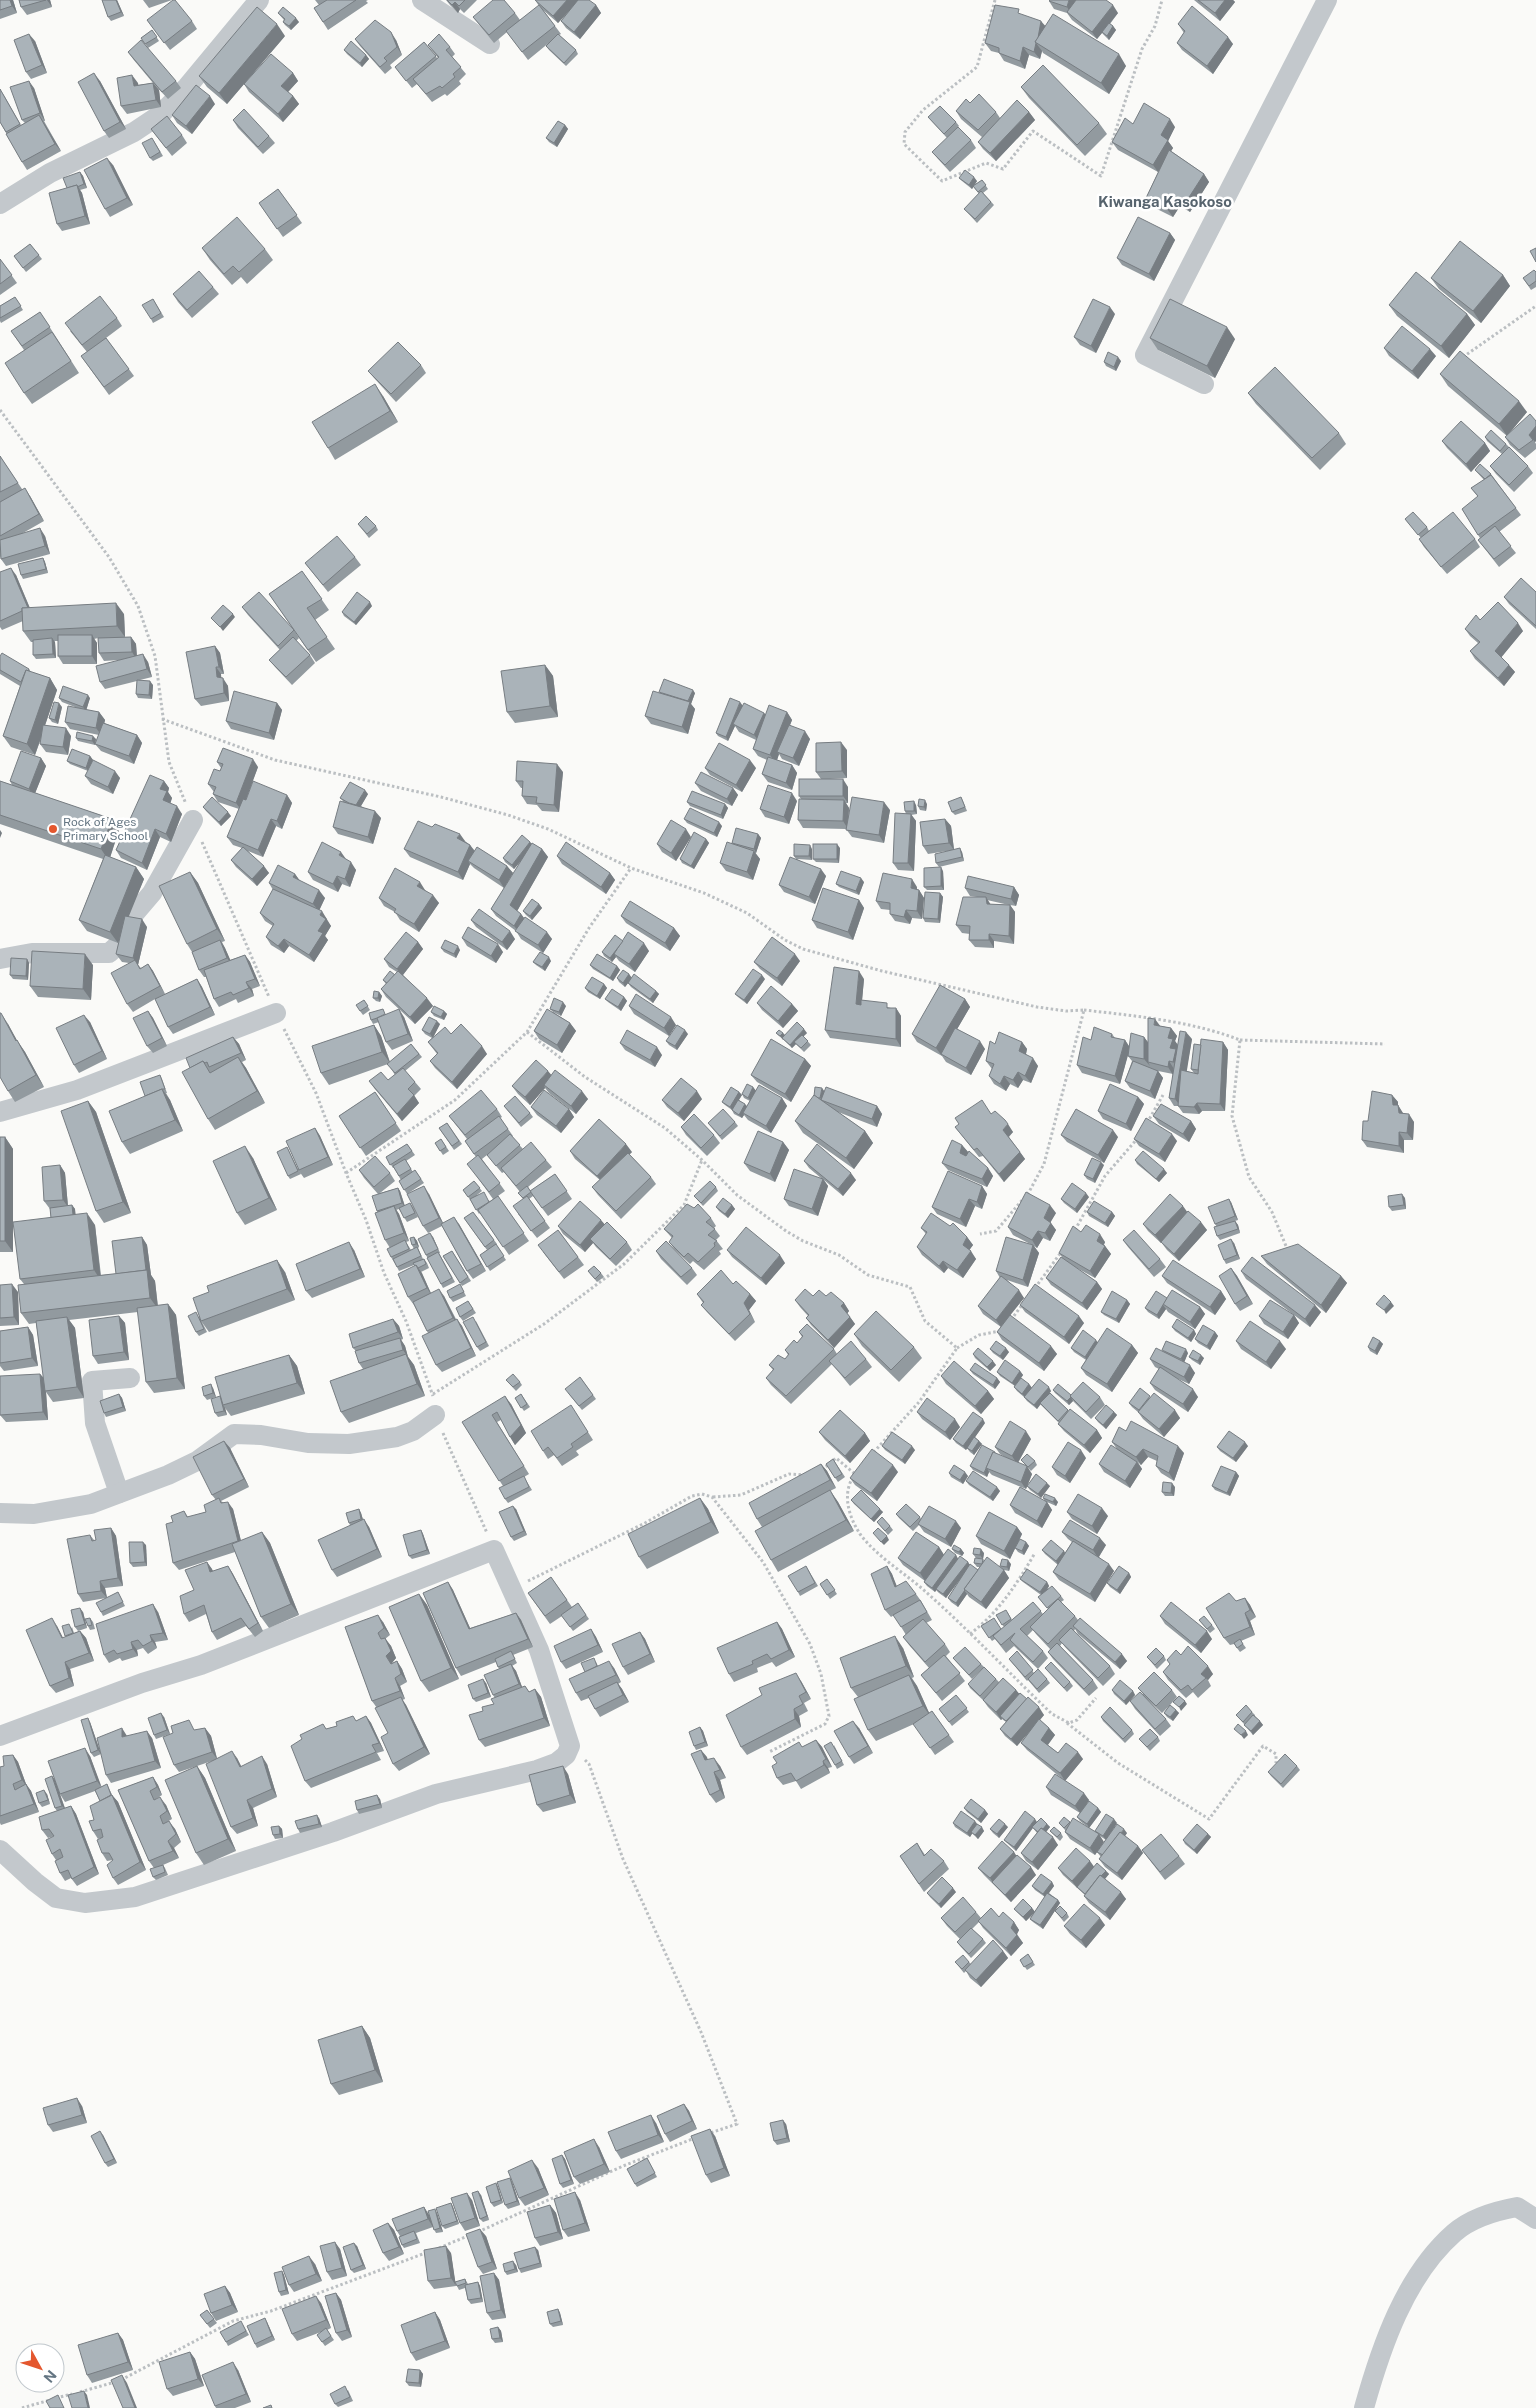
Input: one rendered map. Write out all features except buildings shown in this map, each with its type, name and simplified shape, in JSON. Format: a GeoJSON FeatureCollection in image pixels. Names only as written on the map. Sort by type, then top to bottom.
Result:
{"type":"FeatureCollection","features":[{"type":"Feature","properties":{"kind":"street"},"geometry":{"type":"LineString","coordinates":[[0,204],[50,173],[134,132],[161,114],[187,87],[259,0]]}},
{"type":"Feature","properties":{"kind":"street"},"geometry":{"type":"LineString","coordinates":[[422,0],[490,44]]}},
{"type":"Feature","properties":{"kind":"street"},"geometry":{"type":"LineString","coordinates":[[1204,384],[1145,355],[1328,0]]}},
{"type":"Feature","properties":{"kind":"street"},"geometry":{"type":"LineString","coordinates":[[0,959],[32,953],[109,953],[118,945],[129,920],[152,893],[193,820]]}},
{"type":"Feature","properties":{"kind":"street"},"geometry":{"type":"LineString","coordinates":[[0,1112],[77,1090],[276,1013]]}},
{"type":"Feature","properties":{"kind":"street"},"geometry":{"type":"LineString","coordinates":[[119,1493],[95,1423],[92,1381],[130,1378]]}},
{"type":"Feature","properties":{"kind":"street"},"geometry":{"type":"LineString","coordinates":[[0,1513],[34,1514],[91,1504],[197,1461],[234,1434],[260,1435],[308,1443],[349,1444],[397,1437],[413,1431],[435,1415]]}},
{"type":"Feature","properties":{"kind":"street"},"geometry":{"type":"LineString","coordinates":[[0,1736],[142,1683],[201,1665],[494,1550],[539,1650],[570,1746],[566,1755],[556,1762],[537,1770],[436,1794],[333,1832],[135,1896],[85,1903],[56,1898],[35,1882],[0,1850]]}},
{"type":"Feature","properties":{"kind":"street"},"geometry":{"type":"LineString","coordinates":[[1364,2408],[1391,2332],[1405,2300],[1422,2268],[1436,2251],[1455,2232],[1495,2211],[1517,2207],[1536,2219]]}},
{"type":"Feature","properties":{"kind":"path"},"geometry":{"type":"LineString","coordinates":[[995,0],[977,67],[923,110],[905,132],[904,144],[942,181],[986,164],[1003,169],[1033,131],[1101,176],[1142,49],[1155,26],[1162,0]]}},
{"type":"Feature","properties":{"kind":"path"},"geometry":{"type":"LineString","coordinates":[[1457,362],[1536,306]]}},
{"type":"Feature","properties":{"kind":"path"},"geometry":{"type":"LineString","coordinates":[[0,410],[109,557],[138,606],[155,656],[169,762],[276,1013],[316,1093],[366,1220],[384,1273],[406,1321],[422,1370],[433,1394],[435,1415],[494,1550]]}},
{"type":"Feature","properties":{"kind":"path"},"geometry":{"type":"LineString","coordinates":[[162,719],[275,760],[508,815],[548,829],[631,868],[704,893],[738,908],[785,940],[803,949],[882,971],[1037,1007],[1066,1011],[1084,1010],[1151,1018],[1222,1034],[1240,1040],[1385,1044]]}},
{"type":"Feature","properties":{"kind":"path"},"geometry":{"type":"LineString","coordinates":[[346,1173],[455,1100],[526,1032],[589,928],[631,868]]}},
{"type":"Feature","properties":{"kind":"path"},"geometry":{"type":"LineString","coordinates":[[980,1234],[996,1231],[1029,1192],[1044,1164],[1084,1010]]}},
{"type":"Feature","properties":{"kind":"path"},"geometry":{"type":"LineString","coordinates":[[526,1032],[585,1077],[665,1128],[702,1160],[737,1195],[786,1231],[803,1241],[838,1255],[868,1275],[910,1287],[925,1321],[957,1348]]}},
{"type":"Feature","properties":{"kind":"path"},"geometry":{"type":"LineString","coordinates":[[1240,1040],[1232,1116],[1249,1177],[1272,1212],[1286,1246]]}},
{"type":"Feature","properties":{"kind":"path"},"geometry":{"type":"LineString","coordinates":[[1144,1128],[1163,1095]]}},
{"type":"Feature","properties":{"kind":"path"},"geometry":{"type":"LineString","coordinates":[[1070,1237],[1105,1176],[1139,1136]]}},
{"type":"Feature","properties":{"kind":"path"},"geometry":{"type":"LineString","coordinates":[[433,1394],[544,1324],[624,1264],[684,1205],[702,1160]]}},
{"type":"Feature","properties":{"kind":"path"},"geometry":{"type":"LineString","coordinates":[[1033,1291],[1065,1245]]}},
{"type":"Feature","properties":{"kind":"path"},"geometry":{"type":"LineString","coordinates":[[1010,1321],[1027,1298]]}},
{"type":"Feature","properties":{"kind":"path"},"geometry":{"type":"LineString","coordinates":[[870,1457],[919,1402],[957,1348],[978,1335],[996,1333],[1005,1328]]}},
{"type":"Feature","properties":{"kind":"path"},"geometry":{"type":"LineString","coordinates":[[817,1472],[836,1458],[856,1474]]}},
{"type":"Feature","properties":{"kind":"path"},"geometry":{"type":"LineString","coordinates":[[861,1468],[849,1484],[847,1505],[861,1534],[970,1634],[1052,1714],[1067,1723],[1118,1763],[1209,1819],[1262,1746],[1276,1754],[1276,1763]]}},
{"type":"Feature","properties":{"kind":"path"},"geometry":{"type":"LineString","coordinates":[[512,1589],[645,1524],[692,1496],[702,1494],[712,1497],[742,1495],[789,1474],[810,1475]]}},
{"type":"Feature","properties":{"kind":"path"},"geometry":{"type":"LineString","coordinates":[[712,1497],[763,1562],[810,1644],[821,1674],[829,1716],[826,1724],[768,1752]]}},
{"type":"Feature","properties":{"kind":"path"},"geometry":{"type":"LineString","coordinates":[[970,1634],[991,1618],[1013,1590],[1035,1553]]}},
{"type":"Feature","properties":{"kind":"path"},"geometry":{"type":"LineString","coordinates":[[1067,1723],[1077,1720],[1096,1698]]}},
{"type":"Feature","properties":{"kind":"path"},"geometry":{"type":"LineString","coordinates":[[22,2408],[124,2380],[234,2321],[271,2311],[369,2276],[525,2212],[623,2166],[737,2124],[701,2032],[623,1859],[589,1764],[570,1746]]}},
{"type":"Feature","properties":{"kind":"place","name":"Rock of Ages Primary School"},"geometry":{"type":"Point","coordinates":[53,829]}},
{"type":"Feature","properties":{"kind":"district","name":"Kiwanga Kasokoso"},"geometry":{"type":"Point","coordinates":[1165,202]}}]}
